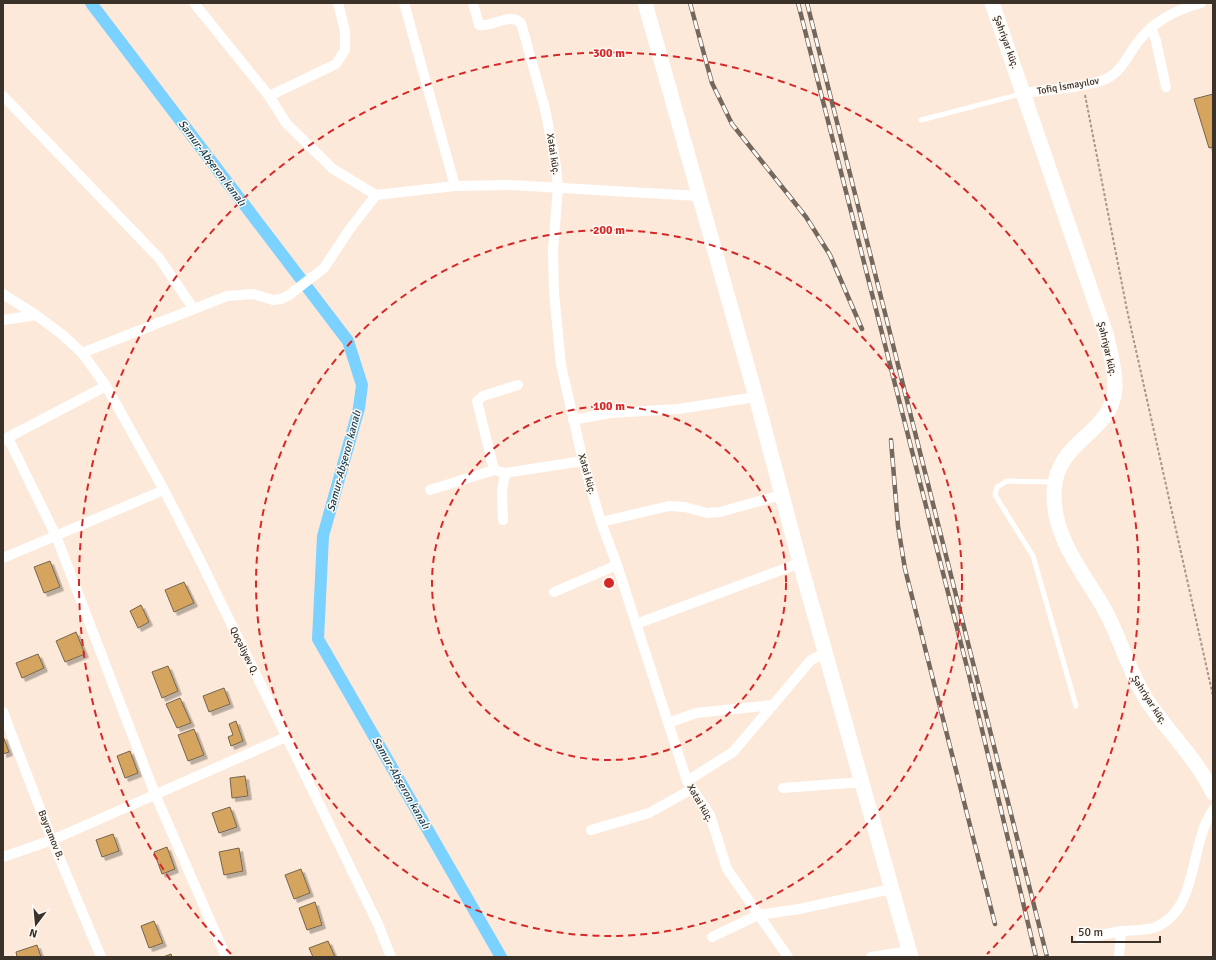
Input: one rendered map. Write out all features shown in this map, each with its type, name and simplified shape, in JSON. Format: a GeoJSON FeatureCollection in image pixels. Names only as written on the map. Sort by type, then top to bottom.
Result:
{"type":"FeatureCollection","features":[{"type":"Feature","properties":{"kind":"street"},"geometry":{"type":"LineString","coordinates":[[194,3],[269,96],[286,123],[333,169],[376,195],[455,186],[558,187],[698,196]]}},
{"type":"Feature","properties":{"kind":"street"},"geometry":{"type":"LineString","coordinates":[[269,96],[336,64],[345,50],[345,31],[338,3]]}},
{"type":"Feature","properties":{"kind":"street"},"geometry":{"type":"LineString","coordinates":[[404,3],[455,186]]}},
{"type":"Feature","properties":{"kind":"street","name":"Xətai küç."},"geometry":{"type":"LineString","coordinates":[[473,3],[479,25],[486,26],[510,18],[517,19],[521,23],[545,109],[556,166],[558,187],[553,250],[554,293],[561,366],[572,420],[600,522],[616,565],[668,724],[690,785],[710,816],[727,869],[788,957]]}},
{"type":"Feature","properties":{"kind":"street"},"geometry":{"type":"LineString","coordinates":[[645,3],[698,196],[756,396],[781,495],[863,782],[910,954],[871,957]]}},
{"type":"Feature","properties":{"kind":"street","name":"Şəhriyar küç."},"geometry":{"type":"LineString","coordinates":[[992,3],[1107,337],[1114,374],[1115,388],[1106,414],[1097,426],[1065,456],[1059,468],[1055,482],[1055,506],[1064,543],[1107,614],[1138,686],[1158,716],[1196,763],[1213,793]]}},
{"type":"Feature","properties":{"kind":"street","name":"Tofiq İsmayılov"},"geometry":{"type":"LineString","coordinates":[[1024,93],[1105,79],[1120,69],[1140,38],[1151,28],[1169,15],[1188,6],[1200,3]]}},
{"type":"Feature","properties":{"kind":"street"},"geometry":{"type":"LineString","coordinates":[[1151,28],[1156,41],[1166,87]]}},
{"type":"Feature","properties":{"kind":"street"},"geometry":{"type":"LineString","coordinates":[[3,96],[159,258],[193,308]]}},
{"type":"Feature","properties":{"kind":"street"},"geometry":{"type":"LineString","coordinates":[[82,352],[227,296],[253,294],[273,300],[281,299],[289,295],[324,268],[349,230],[376,195]]}},
{"type":"Feature","properties":{"kind":"street","name":"Qoçəliyev Q."},"geometry":{"type":"LineString","coordinates":[[3,294],[36,315],[82,352],[106,386],[164,490],[378,924],[391,957]]}},
{"type":"Feature","properties":{"kind":"street"},"geometry":{"type":"LineString","coordinates":[[3,320],[36,315]]}},
{"type":"Feature","properties":{"kind":"street"},"geometry":{"type":"LineString","coordinates":[[494,470],[477,401],[483,396],[518,385]]}},
{"type":"Feature","properties":{"kind":"street"},"geometry":{"type":"LineString","coordinates":[[106,386],[5,439],[56,536],[155,794],[226,957]]}},
{"type":"Feature","properties":{"kind":"street"},"geometry":{"type":"LineString","coordinates":[[572,420],[610,413],[678,410],[756,396]]}},
{"type":"Feature","properties":{"kind":"street"},"geometry":{"type":"LineString","coordinates":[[430,490],[494,470],[505,473],[583,461]]}},
{"type":"Feature","properties":{"kind":"street"},"geometry":{"type":"LineString","coordinates":[[503,520],[502,491],[505,473]]}},
{"type":"Feature","properties":{"kind":"street"},"geometry":{"type":"LineString","coordinates":[[3,558],[164,490]]}},
{"type":"Feature","properties":{"kind":"street"},"geometry":{"type":"LineString","coordinates":[[600,522],[669,506],[707,512],[720,512],[781,495]]}},
{"type":"Feature","properties":{"kind":"street"},"geometry":{"type":"LineString","coordinates":[[636,624],[800,563]]}},
{"type":"Feature","properties":{"kind":"street"},"geometry":{"type":"LineString","coordinates":[[554,592],[616,565]]}},
{"type":"Feature","properties":{"kind":"street"},"geometry":{"type":"LineString","coordinates":[[590,830],[649,813],[690,785],[733,752],[811,660],[825,653]]}},
{"type":"Feature","properties":{"kind":"street"},"geometry":{"type":"LineString","coordinates":[[668,724],[696,713],[773,705]]}},
{"type":"Feature","properties":{"kind":"street","name":"Bayramov B."},"geometry":{"type":"LineString","coordinates":[[3,712],[52,840],[101,957]]}},
{"type":"Feature","properties":{"kind":"street"},"geometry":{"type":"LineString","coordinates":[[3,858],[52,840],[286,737]]}},
{"type":"Feature","properties":{"kind":"street"},"geometry":{"type":"LineString","coordinates":[[783,788],[863,782]]}},
{"type":"Feature","properties":{"kind":"street"},"geometry":{"type":"LineString","coordinates":[[1080,940],[1120,931],[1155,928],[1172,916],[1185,897],[1204,827],[1213,810]]}},
{"type":"Feature","properties":{"kind":"street"},"geometry":{"type":"LineString","coordinates":[[712,937],[758,915],[800,909],[892,889]]}},
{"type":"Feature","properties":{"kind":"street"},"geometry":{"type":"LineString","coordinates":[[1120,931],[1120,957]]}},
{"type":"Feature","properties":{"kind":"lane"},"geometry":{"type":"LineString","coordinates":[[921,120],[1024,93]]}},
{"type":"Feature","properties":{"kind":"lane"},"geometry":{"type":"LineString","coordinates":[[1055,482],[1007,481],[996,487],[995,495],[1033,556],[1076,706]]}},
{"type":"Feature","properties":{"kind":"path"},"geometry":{"type":"LineString","coordinates":[[1083,84],[1127,310],[1213,696]]}},
{"type":"Feature","properties":{"kind":"building"},"geometry":{"type":"Polygon","coordinates":[[[1213,94],[1213,147],[1209,148],[1194,99],[1213,94]]]}},
{"type":"Feature","properties":{"kind":"building"},"geometry":{"type":"Polygon","coordinates":[[[50,561],[60,587],[44,593],[34,567],[50,561]]]}},
{"type":"Feature","properties":{"kind":"building"},"geometry":{"type":"Polygon","coordinates":[[[184,582],[194,603],[174,612],[165,590],[184,582]]]}},
{"type":"Feature","properties":{"kind":"building"},"geometry":{"type":"Polygon","coordinates":[[[141,605],[149,622],[138,628],[130,611],[141,605]]]}},
{"type":"Feature","properties":{"kind":"building"},"geometry":{"type":"Polygon","coordinates":[[[76,632],[85,654],[65,662],[56,641],[76,632]]]}},
{"type":"Feature","properties":{"kind":"building"},"geometry":{"type":"Polygon","coordinates":[[[38,654],[44,668],[22,678],[16,663],[38,654]]]}},
{"type":"Feature","properties":{"kind":"building"},"geometry":{"type":"Polygon","coordinates":[[[168,666],[178,691],[162,698],[152,672],[168,666]]]}},
{"type":"Feature","properties":{"kind":"building"},"geometry":{"type":"Polygon","coordinates":[[[224,688],[230,704],[209,712],[203,696],[224,688]]]}},
{"type":"Feature","properties":{"kind":"building"},"geometry":{"type":"Polygon","coordinates":[[[180,698],[191,723],[177,728],[166,704],[180,698]]]}},
{"type":"Feature","properties":{"kind":"building"},"geometry":{"type":"Polygon","coordinates":[[[236,721],[243,741],[231,746],[228,737],[233,735],[229,724],[236,721]]]}},
{"type":"Feature","properties":{"kind":"building"},"geometry":{"type":"Polygon","coordinates":[[[194,729],[204,755],[188,761],[178,735],[194,729]]]}},
{"type":"Feature","properties":{"kind":"building"},"geometry":{"type":"Polygon","coordinates":[[[3,736],[9,752],[3,754],[3,736]]]}},
{"type":"Feature","properties":{"kind":"building"},"geometry":{"type":"Polygon","coordinates":[[[130,751],[138,773],[125,778],[117,756],[130,751]]]}},
{"type":"Feature","properties":{"kind":"building"},"geometry":{"type":"Polygon","coordinates":[[[245,776],[248,796],[232,798],[230,778],[245,776]]]}},
{"type":"Feature","properties":{"kind":"building"},"geometry":{"type":"Polygon","coordinates":[[[230,807],[237,827],[219,833],[212,813],[230,807]]]}},
{"type":"Feature","properties":{"kind":"building"},"geometry":{"type":"Polygon","coordinates":[[[113,834],[119,851],[102,857],[96,840],[113,834]]]}},
{"type":"Feature","properties":{"kind":"building"},"geometry":{"type":"Polygon","coordinates":[[[167,847],[175,869],[162,874],[154,852],[167,847]]]}},
{"type":"Feature","properties":{"kind":"building"},"geometry":{"type":"Polygon","coordinates":[[[239,848],[243,871],[224,875],[219,852],[239,848]]]}},
{"type":"Feature","properties":{"kind":"building"},"geometry":{"type":"Polygon","coordinates":[[[301,869],[310,893],[294,899],[285,875],[301,869]]]}},
{"type":"Feature","properties":{"kind":"building"},"geometry":{"type":"Polygon","coordinates":[[[315,902],[322,925],[307,930],[299,908],[315,902]]]}},
{"type":"Feature","properties":{"kind":"building"},"geometry":{"type":"Polygon","coordinates":[[[154,921],[163,943],[149,948],[141,926],[154,921]]]}},
{"type":"Feature","properties":{"kind":"building"},"geometry":{"type":"Polygon","coordinates":[[[328,941],[335,957],[313,957],[309,948],[328,941]]]}},
{"type":"Feature","properties":{"kind":"building"},"geometry":{"type":"Polygon","coordinates":[[[37,945],[41,957],[17,957],[16,952],[37,945]]]}},
{"type":"Feature","properties":{"kind":"building"},"geometry":{"type":"Polygon","coordinates":[[[171,954],[172,957],[163,957],[171,954]]]}},
{"type":"Feature","properties":{"kind":"waterway","name":"Samur-Abşeron kanalı"},"geometry":{"type":"LineString","coordinates":[[91,3],[348,341],[362,385],[359,408],[323,536],[318,639],[501,957]]}},
{"type":"Feature","properties":{"kind":"railway"},"geometry":{"type":"LineString","coordinates":[[690,3],[712,83],[732,124],[806,217],[830,255],[862,329]]}},
{"type":"Feature","properties":{"kind":"railway"},"geometry":{"type":"LineString","coordinates":[[798,3],[969,675],[1036,957]]}},
{"type":"Feature","properties":{"kind":"railway"},"geometry":{"type":"LineString","coordinates":[[807,3],[1047,957]]}},
{"type":"Feature","properties":{"kind":"railway"},"geometry":{"type":"LineString","coordinates":[[891,440],[898,526],[905,569],[995,924]]}}]}
